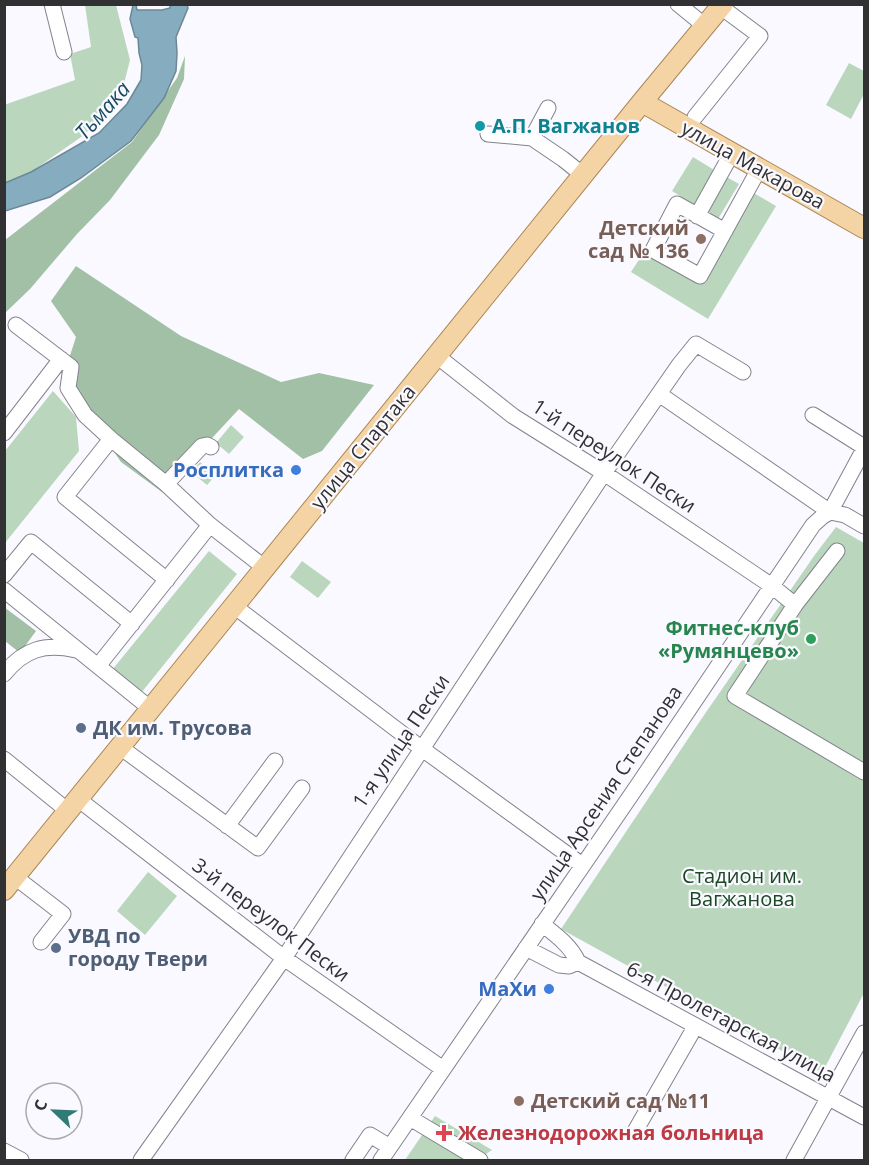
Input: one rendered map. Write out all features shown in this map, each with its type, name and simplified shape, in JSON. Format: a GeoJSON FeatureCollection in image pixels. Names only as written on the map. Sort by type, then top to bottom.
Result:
{"type":"FeatureCollection","features":[{"type":"Feature","properties":{"kind":"main road","name":"улица Спартака"},"geometry":{"type":"LineString","coordinates":[[10,883],[722,6]]}},
{"type":"Feature","properties":{"kind":"main road","name":"улица Макарова"},"geometry":{"type":"LineString","coordinates":[[642,102],[864,228]]}},
{"type":"Feature","properties":{"kind":"street"},"geometry":{"type":"LineString","coordinates":[[52,4],[64,52]]}},
{"type":"Feature","properties":{"kind":"street"},"geometry":{"type":"LineString","coordinates":[[678,4],[705,26]]}},
{"type":"Feature","properties":{"kind":"street"},"geometry":{"type":"LineString","coordinates":[[695,117],[760,36],[722,6]]}},
{"type":"Feature","properties":{"kind":"street"},"geometry":{"type":"LineString","coordinates":[[531,138],[548,108]]}},
{"type":"Feature","properties":{"kind":"street"},"geometry":{"type":"LineString","coordinates":[[488,135],[531,138],[583,175]]}},
{"type":"Feature","properties":{"kind":"street"},"geometry":{"type":"LineString","coordinates":[[698,216],[732,153]]}},
{"type":"Feature","properties":{"kind":"street"},"geometry":{"type":"LineString","coordinates":[[725,231],[677,204],[652,250],[700,276],[725,231],[759,169]]}},
{"type":"Feature","properties":{"kind":"street"},"geometry":{"type":"LineString","coordinates":[[16,325],[71,367],[68,387],[85,415],[210,525],[265,568]]}},
{"type":"Feature","properties":{"kind":"street","name":"1-я улица Пески"},"geometry":{"type":"LineString","coordinates":[[141,1161],[284,958],[604,473],[679,365],[696,344],[743,372]]}},
{"type":"Feature","properties":{"kind":"street","name":"1-й переулок Пески"},"geometry":{"type":"LineString","coordinates":[[436,356],[513,416],[604,473],[772,586],[795,605]]}},
{"type":"Feature","properties":{"kind":"street"},"geometry":{"type":"LineString","coordinates":[[4,434],[62,359]]}},
{"type":"Feature","properties":{"kind":"street"},"geometry":{"type":"LineString","coordinates":[[659,394],[830,512],[845,515],[864,526]]}},
{"type":"Feature","properties":{"kind":"street"},"geometry":{"type":"LineString","coordinates":[[813,415],[864,448]]}},
{"type":"Feature","properties":{"kind":"street"},"geometry":{"type":"LineString","coordinates":[[111,439],[65,497],[167,580]]}},
{"type":"Feature","properties":{"kind":"street"},"geometry":{"type":"LineString","coordinates":[[166,484],[202,446],[211,447]]}},
{"type":"Feature","properties":{"kind":"street","name":"улица Арсения Степанова"},"geometry":{"type":"LineString","coordinates":[[381,1161],[813,525],[830,512],[864,448]]}},
{"type":"Feature","properties":{"kind":"street"},"geometry":{"type":"LineString","coordinates":[[98,666],[210,525]]}},
{"type":"Feature","properties":{"kind":"street"},"geometry":{"type":"LineString","coordinates":[[4,575],[31,542],[132,624]]}},
{"type":"Feature","properties":{"kind":"street"},"geometry":{"type":"LineString","coordinates":[[837,551],[795,605],[735,696],[864,772]]}},
{"type":"Feature","properties":{"kind":"street"},"geometry":{"type":"LineString","coordinates":[[4,591],[151,709]]}},
{"type":"Feature","properties":{"kind":"street"},"geometry":{"type":"LineString","coordinates":[[234,606],[421,748],[582,865]]}},
{"type":"Feature","properties":{"kind":"street"},"geometry":{"type":"LineString","coordinates":[[8,663],[36,650],[59,646],[79,650]]}},
{"type":"Feature","properties":{"kind":"street"},"geometry":{"type":"LineString","coordinates":[[120,747],[258,848],[302,788]]}},
{"type":"Feature","properties":{"kind":"street","name":"3-й переулок Пески"},"geometry":{"type":"LineString","coordinates":[[4,759],[73,805],[284,958],[443,1069]]}},
{"type":"Feature","properties":{"kind":"street"},"geometry":{"type":"LineString","coordinates":[[227,826],[275,761]]}},
{"type":"Feature","properties":{"kind":"street"},"geometry":{"type":"LineString","coordinates":[[10,883],[63,914],[40,942]]}},
{"type":"Feature","properties":{"kind":"street","name":"6-я Пролетарская улица"},"geometry":{"type":"LineString","coordinates":[[542,924],[569,948],[578,962],[864,1117]]}},
{"type":"Feature","properties":{"kind":"street","name":"6-я Пролетарская улица"},"geometry":{"type":"LineString","coordinates":[[525,948],[559,965],[569,966],[578,962]]}},
{"type":"Feature","properties":{"kind":"street"},"geometry":{"type":"LineString","coordinates":[[634,1133],[695,1027]]}},
{"type":"Feature","properties":{"kind":"street"},"geometry":{"type":"LineString","coordinates":[[794,1161],[864,1033]]}},
{"type":"Feature","properties":{"kind":"street"},"geometry":{"type":"LineString","coordinates":[[410,1118],[480,1161]]}},
{"type":"Feature","properties":{"kind":"street"},"geometry":{"type":"LineString","coordinates":[[353,1161],[370,1135],[390,1147]]}},
{"type":"Feature","properties":{"kind":"street"},"geometry":{"type":"LineString","coordinates":[[4,1150],[21,1161]]}},
{"type":"Feature","properties":{"kind":"green space"},"geometry":{"type":"Polygon","coordinates":[[[85,5],[116,5],[130,60],[120,99],[84,135],[31,172],[5,183],[4,105],[75,80],[70,54],[91,47],[85,5]]]}},
{"type":"Feature","properties":{"kind":"green space"},"geometry":{"type":"Polygon","coordinates":[[[185,56],[184,79],[159,135],[110,200],[77,234],[30,289],[5,313],[5,240],[132,142],[177,78],[185,56]]]}},
{"type":"Feature","properties":{"kind":"green space"},"geometry":{"type":"Polygon","coordinates":[[[849,63],[864,71],[864,94],[851,119],[826,105],[849,63]]]}},
{"type":"Feature","properties":{"kind":"green space"},"geometry":{"type":"Polygon","coordinates":[[[693,157],[719,173],[698,207],[672,191],[693,157]]]}},
{"type":"Feature","properties":{"kind":"green space"},"geometry":{"type":"Polygon","coordinates":[[[725,176],[739,184],[718,219],[704,210],[725,176]]]}},
{"type":"Feature","properties":{"kind":"green space"},"geometry":{"type":"Polygon","coordinates":[[[752,192],[776,206],[708,319],[631,272],[644,252],[703,282],[752,192]]]}},
{"type":"Feature","properties":{"kind":"green space"},"geometry":{"type":"Polygon","coordinates":[[[76,266],[181,336],[281,382],[319,373],[374,385],[322,451],[303,459],[239,409],[162,492],[121,462],[63,377],[76,337],[51,301],[76,266]]]}},
{"type":"Feature","properties":{"kind":"green space"},"geometry":{"type":"Polygon","coordinates":[[[53,391],[76,417],[79,451],[5,543],[5,451],[53,391]]]}},
{"type":"Feature","properties":{"kind":"green space"},"geometry":{"type":"Polygon","coordinates":[[[231,425],[244,437],[229,454],[216,443],[231,425]]]}},
{"type":"Feature","properties":{"kind":"green space"},"geometry":{"type":"Polygon","coordinates":[[[200,462],[215,476],[207,485],[191,472],[200,462]]]}},
{"type":"Feature","properties":{"kind":"green space","name":"Стадион им. Вагжанова"},"geometry":{"type":"Polygon","coordinates":[[[836,527],[864,543],[864,993],[822,1073],[561,929],[700,721],[836,527]]]}},
{"type":"Feature","properties":{"kind":"green space"},"geometry":{"type":"Polygon","coordinates":[[[209,551],[237,574],[141,693],[112,670],[209,551]]]}},
{"type":"Feature","properties":{"kind":"green space"},"geometry":{"type":"Polygon","coordinates":[[[302,561],[331,582],[318,598],[290,577],[302,561]]]}},
{"type":"Feature","properties":{"kind":"green space"},"geometry":{"type":"Polygon","coordinates":[[[4,607],[36,631],[20,653],[5,641],[4,607]]]}},
{"type":"Feature","properties":{"kind":"green space"},"geometry":{"type":"Polygon","coordinates":[[[148,872],[177,896],[145,935],[117,911],[148,872]]]}},
{"type":"Feature","properties":{"kind":"green space","name":"Железнодорожная больница"},"geometry":{"type":"Polygon","coordinates":[[[435,1116],[492,1150],[477,1160],[405,1160],[435,1116]]]}},
{"type":"Feature","properties":{"kind":"water"},"geometry":{"type":"Polygon","coordinates":[[[133,5],[136,5],[137,10],[162,10],[170,8],[170,5],[187,5],[188,8],[176,37],[176,71],[164,98],[131,141],[81,178],[50,197],[5,211],[5,183],[31,172],[99,133],[127,104],[141,80],[142,65],[138,38],[135,37],[130,19],[133,5]]]}},
{"type":"Feature","properties":{"kind":"place","name":"А.П. Вагжанов"},"geometry":{"type":"Point","coordinates":[480,126]}},
{"type":"Feature","properties":{"kind":"place","name":"Детский сад № 136"},"geometry":{"type":"Point","coordinates":[701,239]}},
{"type":"Feature","properties":{"kind":"place","name":"Росплитка"},"geometry":{"type":"Point","coordinates":[296,470]}},
{"type":"Feature","properties":{"kind":"place","name":"Фитнес-клуб «Румянцево»"},"geometry":{"type":"Point","coordinates":[811,639]}},
{"type":"Feature","properties":{"kind":"place","name":"ДК им. Трусова"},"geometry":{"type":"Point","coordinates":[81,728]}},
{"type":"Feature","properties":{"kind":"place","name":"УВД по городу Твери"},"geometry":{"type":"Point","coordinates":[56,948]}},
{"type":"Feature","properties":{"kind":"place","name":"МаХи"},"geometry":{"type":"Point","coordinates":[549,989]}},
{"type":"Feature","properties":{"kind":"place","name":"Детский сад №11"},"geometry":{"type":"Point","coordinates":[519,1101]}},
{"type":"Feature","properties":{"kind":"place","name":"Железнодорожная больница"},"geometry":{"type":"Point","coordinates":[444,1133]}},
{"type":"Feature","properties":{"kind":"water label","name":"Тьмака"},"geometry":{"type":"Point","coordinates":[103,111]}}]}
